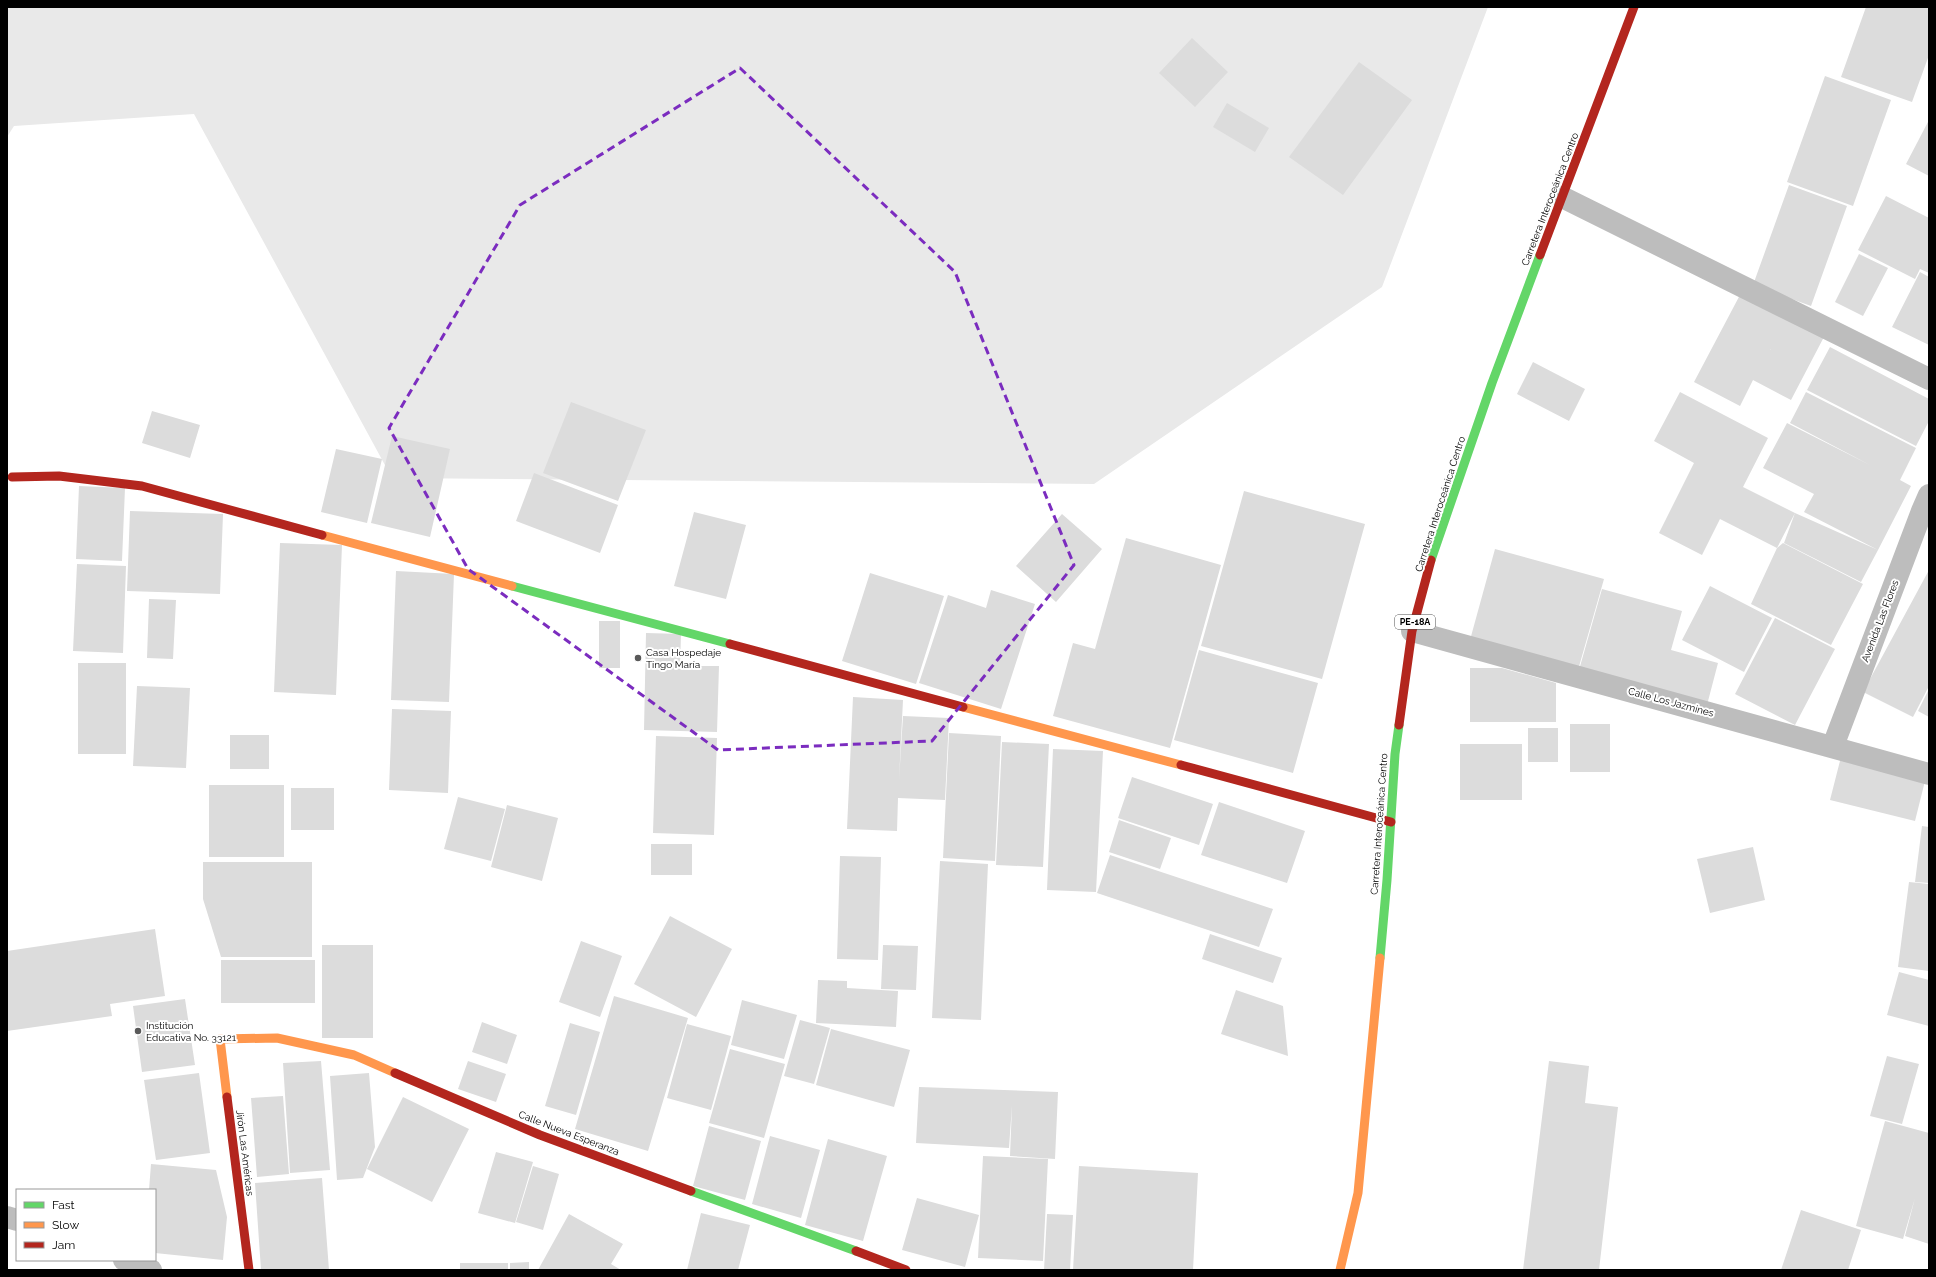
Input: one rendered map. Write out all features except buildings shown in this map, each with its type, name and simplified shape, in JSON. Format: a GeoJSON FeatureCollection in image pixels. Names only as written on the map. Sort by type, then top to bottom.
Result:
{"type":"FeatureCollection","features":[{"type":"Feature","properties":{"kind":"main road","name":"Carretera Interoceánica Centro"},"geometry":{"type":"LineString","coordinates":[[1340,1270],[1358,1193],[1387,880],[1395,754],[1412,631],[1434,550],[1492,383],[1634,7]]}},
{"type":"Feature","properties":{"kind":"main road"},"geometry":{"type":"LineString","coordinates":[[12,477],[59,476],[142,486],[1391,822]]}},
{"type":"Feature","properties":{"kind":"main road","name":"Calle Nueva Esperanza"},"geometry":{"type":"LineString","coordinates":[[220,1039],[277,1038],[354,1055],[540,1135],[906,1270]]}},
{"type":"Feature","properties":{"kind":"main road","name":"Jirón Las Américas"},"geometry":{"type":"LineString","coordinates":[[220,1039],[249,1270]]}},
{"type":"Feature","properties":{"kind":"street"},"geometry":{"type":"LineString","coordinates":[[1562,197],[1929,379]]}},
{"type":"Feature","properties":{"kind":"street","name":"Avenida Las Flores"},"geometry":{"type":"LineString","coordinates":[[1833,746],[1926,507]]}},
{"type":"Feature","properties":{"kind":"street","name":"Calle Los Jazmines"},"geometry":{"type":"LineString","coordinates":[[1412,631],[1833,746],[1929,774]]}},
{"type":"Feature","properties":{"kind":"street"},"geometry":{"type":"LineString","coordinates":[[127,1261],[151,1270]]}},
{"type":"Feature","properties":{"kind":"highlighted area"},"geometry":{"type":"Polygon","coordinates":[[[740,68],[955,272],[1074,565],[932,741],[718,750],[468,569],[389,428],[520,205],[740,68]]]}},
{"type":"Feature","properties":{"kind":"shaded area"},"geometry":{"type":"Polygon","coordinates":[[[7,7],[1488,7],[1382,287],[1094,484],[392,478],[194,114],[14,126],[7,137],[7,7]]]}},
{"type":"Feature","properties":{"kind":"traffic: fast"},"geometry":{"type":"LineString","coordinates":[[1431,560],[1492,383],[1540,255]]}},
{"type":"Feature","properties":{"kind":"traffic: fast"},"geometry":{"type":"LineString","coordinates":[[512,586],[730,644]]}},
{"type":"Feature","properties":{"kind":"traffic: fast"},"geometry":{"type":"LineString","coordinates":[[1380,958],[1387,880],[1395,754],[1399,725]]}},
{"type":"Feature","properties":{"kind":"traffic: fast"},"geometry":{"type":"LineString","coordinates":[[691,1191],[856,1251]]}},
{"type":"Feature","properties":{"kind":"traffic: slow"},"geometry":{"type":"LineString","coordinates":[[322,535],[512,586]]}},
{"type":"Feature","properties":{"kind":"traffic: slow"},"geometry":{"type":"LineString","coordinates":[[963,707],[1181,765]]}},
{"type":"Feature","properties":{"kind":"traffic: slow"},"geometry":{"type":"LineString","coordinates":[[1340,1270],[1358,1193],[1380,958]]}},
{"type":"Feature","properties":{"kind":"traffic: slow"},"geometry":{"type":"LineString","coordinates":[[227,1097],[220,1039],[277,1038],[354,1055],[395,1073]]}},
{"type":"Feature","properties":{"kind":"traffic: jam"},"geometry":{"type":"LineString","coordinates":[[1540,255],[1634,7]]}},
{"type":"Feature","properties":{"kind":"traffic: jam"},"geometry":{"type":"LineString","coordinates":[[12,477],[59,476],[142,486],[322,535]]}},
{"type":"Feature","properties":{"kind":"traffic: jam"},"geometry":{"type":"LineString","coordinates":[[1399,725],[1412,631],[1431,560]]}},
{"type":"Feature","properties":{"kind":"traffic: jam"},"geometry":{"type":"LineString","coordinates":[[730,644],[963,707]]}},
{"type":"Feature","properties":{"kind":"traffic: jam"},"geometry":{"type":"LineString","coordinates":[[1181,765],[1391,822]]}},
{"type":"Feature","properties":{"kind":"traffic: jam"},"geometry":{"type":"LineString","coordinates":[[395,1073],[540,1135],[691,1191]]}},
{"type":"Feature","properties":{"kind":"traffic: jam"},"geometry":{"type":"LineString","coordinates":[[227,1097],[249,1270]]}},
{"type":"Feature","properties":{"kind":"traffic: jam"},"geometry":{"type":"LineString","coordinates":[[856,1251],[906,1270]]}},
{"type":"Feature","properties":{"kind":"place","name":"Casa Hospedaje Tingo María"},"geometry":{"type":"Point","coordinates":[638,658]}},
{"type":"Feature","properties":{"kind":"place","name":"Institución Educativa No. 33121"},"geometry":{"type":"Point","coordinates":[138,1031]}}]}
